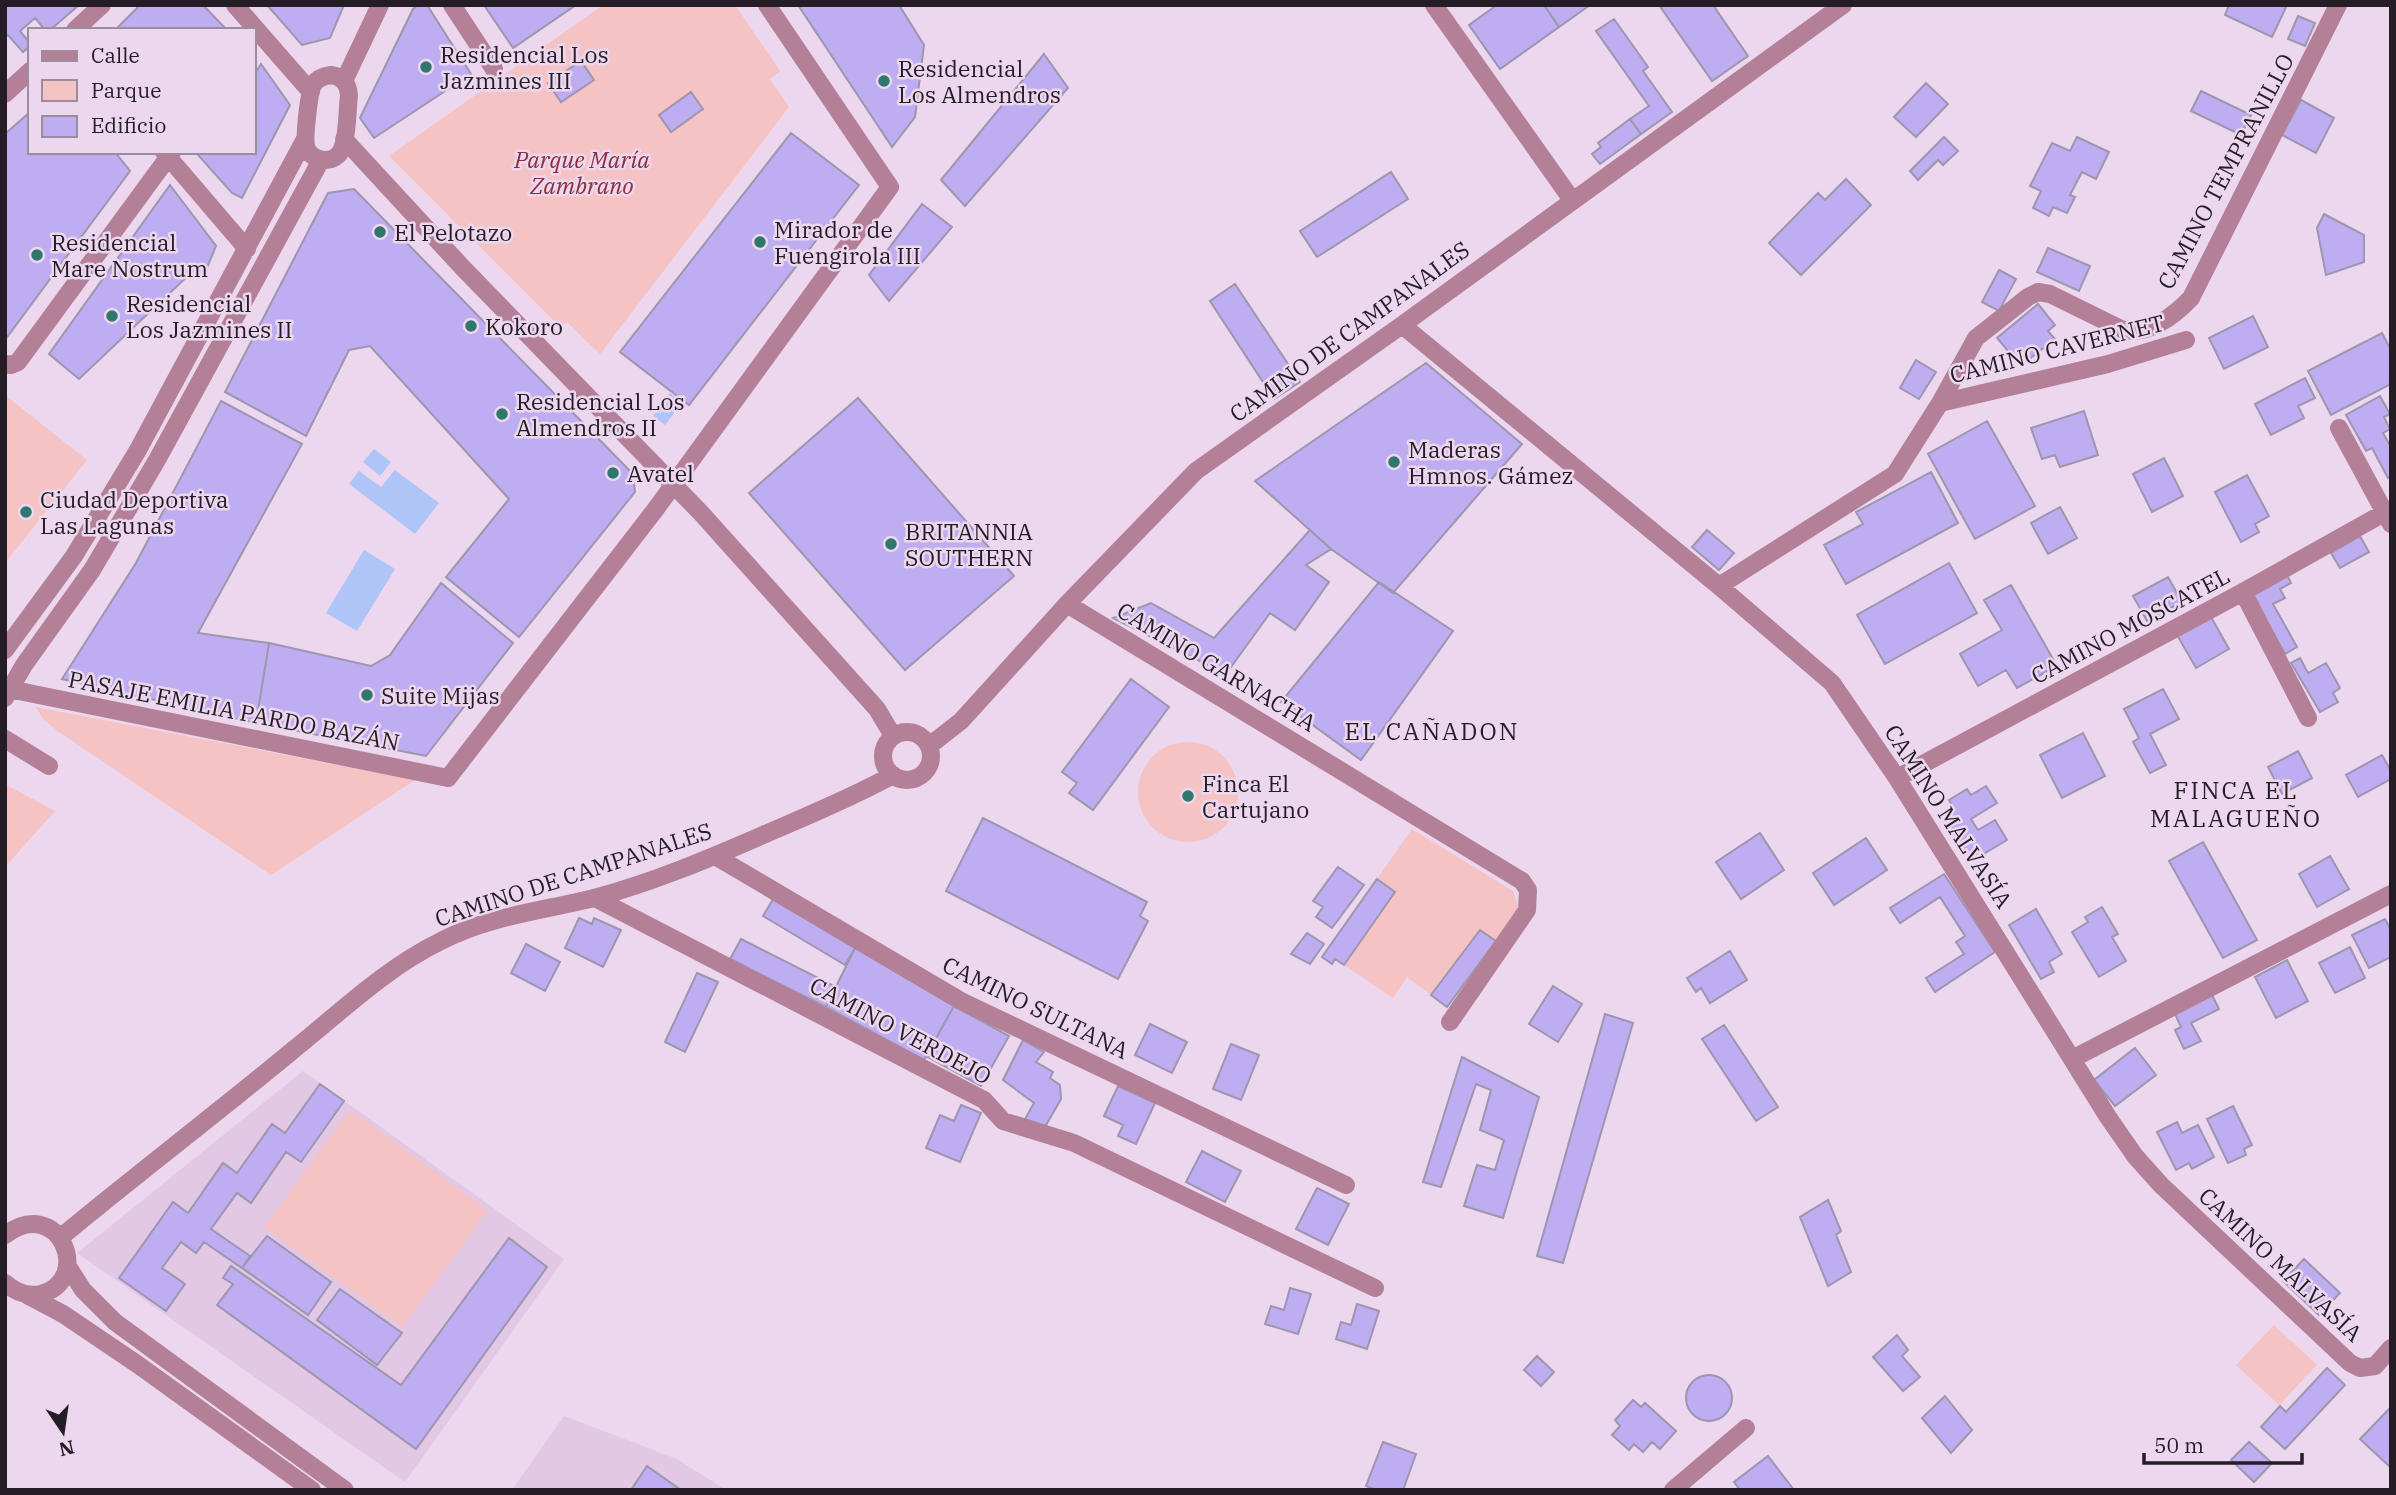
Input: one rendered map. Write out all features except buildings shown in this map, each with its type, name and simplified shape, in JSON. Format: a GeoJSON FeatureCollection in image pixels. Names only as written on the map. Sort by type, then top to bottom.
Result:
{"type":"FeatureCollection","features":[{"type":"Feature","properties":{"kind":"street"},"geometry":{"type":"LineString","coordinates":[[77,28],[102,5]]}},
{"type":"Feature","properties":{"kind":"street"},"geometry":{"type":"LineString","coordinates":[[235,5],[250,28]]}},
{"type":"Feature","properties":{"kind":"street"},"geometry":{"type":"LineString","coordinates":[[344,81],[380,5]]}},
{"type":"Feature","properties":{"kind":"street"},"geometry":{"type":"LineString","coordinates":[[453,5],[494,69]]}},
{"type":"Feature","properties":{"kind":"street"},"geometry":{"type":"LineString","coordinates":[[673,485],[890,187],[767,5]]}},
{"type":"Feature","properties":{"kind":"street"},"geometry":{"type":"LineString","coordinates":[[1434,5],[1572,200]]}},
{"type":"Feature","properties":{"kind":"street","name":"CAMINO DE CAMPANALES"},"geometry":{"type":"LineString","coordinates":[[929,746],[961,721],[1067,604],[1196,471],[1402,326],[1843,5]]}},
{"type":"Feature","properties":{"kind":"street","name":"CAMINO TEMPRANILLO"},"geometry":{"type":"LineString","coordinates":[[1719,586],[1895,474],[1940,403],[1976,338],[2028,297],[2038,292],[2050,294],[2133,333],[2144,331],[2179,311],[2191,298],[2338,5]]}},
{"type":"Feature","properties":{"kind":"street"},"geometry":{"type":"LineString","coordinates":[[257,38],[311,92]]}},
{"type":"Feature","properties":{"kind":"street"},"geometry":{"type":"LineString","coordinates":[[5,93],[28,73]]}},
{"type":"Feature","properties":{"kind":"street"},"geometry":{"type":"LineString","coordinates":[[325,75],[337,76],[344,81],[349,95],[340,153],[321,160],[307,149],[311,92],[314,83],[325,75]]}},
{"type":"Feature","properties":{"kind":"street"},"geometry":{"type":"LineString","coordinates":[[5,650],[82,544],[138,450],[306,139]]}},
{"type":"Feature","properties":{"kind":"street"},"geometry":{"type":"LineString","coordinates":[[344,139],[462,267],[673,485],[877,709],[893,736]]}},
{"type":"Feature","properties":{"kind":"street"},"geometry":{"type":"LineString","coordinates":[[8,365],[18,362],[168,154],[247,249]]}},
{"type":"Feature","properties":{"kind":"street"},"geometry":{"type":"LineString","coordinates":[[7,693],[92,570],[158,460],[321,160]]}},
{"type":"Feature","properties":{"kind":"street","name":"CAMINO MALVASÍA"},"geometry":{"type":"LineString","coordinates":[[1402,326],[1719,586],[1832,683],[1897,778],[2135,1156],[2161,1185],[2350,1363],[2360,1368],[2375,1366],[2391,1348]]}},
{"type":"Feature","properties":{"kind":"street","name":"CAMINO CAVERNET"},"geometry":{"type":"LineString","coordinates":[[1940,403],[2108,364],[2186,340]]}},
{"type":"Feature","properties":{"kind":"street","name":"CAMINO MOSCATEL"},"geometry":{"type":"LineString","coordinates":[[1897,778],[2243,592],[2388,519],[2339,428]]}},
{"type":"Feature","properties":{"kind":"street","name":"PASAJE EMILIA PARDO BAZÁN"},"geometry":{"type":"LineString","coordinates":[[7,693],[448,778],[673,485]]}},
{"type":"Feature","properties":{"kind":"street"},"geometry":{"type":"LineString","coordinates":[[2243,592],[2308,718]]}},
{"type":"Feature","properties":{"kind":"street","name":"CAMINO GARNACHA"},"geometry":{"type":"LineString","coordinates":[[1067,604],[1522,881],[1528,890],[1527,910],[1450,1022]]}},
{"type":"Feature","properties":{"kind":"street"},"geometry":{"type":"LineString","coordinates":[[909,732],[917,735],[929,746],[930,761],[922,774],[908,780],[893,775],[885,765],[883,758],[887,742],[893,736],[909,732]]}},
{"type":"Feature","properties":{"kind":"street"},"geometry":{"type":"LineString","coordinates":[[5,739],[49,766]]}},
{"type":"Feature","properties":{"kind":"street","name":"CAMINO DE CAMPANALES"},"geometry":{"type":"LineString","coordinates":[[61,1237],[293,1051],[373,982],[443,939],[519,913],[595,898],[715,856],[857,795],[893,775]]}},
{"type":"Feature","properties":{"kind":"street","name":"CAMINO SULTANA"},"geometry":{"type":"LineString","coordinates":[[715,856],[961,1001],[1346,1185]]}},
{"type":"Feature","properties":{"kind":"street"},"geometry":{"type":"LineString","coordinates":[[2072,1059],[2391,894]]}},
{"type":"Feature","properties":{"kind":"street","name":"CAMINO VERDEJO"},"geometry":{"type":"LineString","coordinates":[[595,898],[984,1100],[1003,1121],[1074,1143],[1375,1289]]}},
{"type":"Feature","properties":{"kind":"street"},"geometry":{"type":"LineString","coordinates":[[5,1234],[28,1223],[40,1224],[61,1237],[66,1248],[67,1265],[58,1283],[49,1290],[27,1295]]}},
{"type":"Feature","properties":{"kind":"street"},"geometry":{"type":"LineString","coordinates":[[67,1265],[83,1290],[115,1322],[345,1490]]}},
{"type":"Feature","properties":{"kind":"street"},"geometry":{"type":"LineString","coordinates":[[5,1283],[16,1292],[63,1314],[312,1490]]}},
{"type":"Feature","properties":{"kind":"street"},"geometry":{"type":"LineString","coordinates":[[1673,1490],[1746,1428]]}},
{"type":"Feature","properties":{"kind":"shaded area"},"geometry":{"type":"Polygon","coordinates":[[[303,1071],[564,1259],[405,1482],[77,1253],[303,1071]]]}},
{"type":"Feature","properties":{"kind":"shaded area"},"geometry":{"type":"Polygon","coordinates":[[[564,1416],[677,1459],[726,1490],[512,1490],[564,1416]]]}},
{"type":"Feature","properties":{"kind":"green space","name":"Parque María Zambrano"},"geometry":{"type":"Polygon","coordinates":[[[603,5],[735,5],[780,71],[770,79],[789,107],[600,354],[567,322],[560,327],[389,156],[603,5]]]}},
{"type":"Feature","properties":{"kind":"green space","name":"Ciudad Deportiva Las Lagunas"},"geometry":{"type":"Polygon","coordinates":[[[5,395],[87,460],[5,563],[5,395]]]}},
{"type":"Feature","properties":{"kind":"green space"},"geometry":{"type":"Polygon","coordinates":[[[36,707],[415,780],[271,875],[59,732],[43,719],[36,707]]]}},
{"type":"Feature","properties":{"kind":"green space","name":"Finca El Cartujano"},"geometry":{"type":"Polygon","coordinates":[[[1188,742],[1207,746],[1224,756],[1234,773],[1238,792],[1234,811],[1224,828],[1207,838],[1188,842],[1169,838],[1152,828],[1142,811],[1138,792],[1142,773],[1152,756],[1169,746],[1188,742]]]}},
{"type":"Feature","properties":{"kind":"green space"},"geometry":{"type":"Polygon","coordinates":[[[5,784],[55,811],[5,867],[5,784]]]}},
{"type":"Feature","properties":{"kind":"green space"},"geometry":{"type":"Polygon","coordinates":[[[1412,829],[1513,891],[1518,907],[1496,941],[1480,930],[1431,995],[1407,977],[1393,998],[1344,965],[1395,892],[1377,879],[1412,829]]]}},
{"type":"Feature","properties":{"kind":"green space"},"geometry":{"type":"Polygon","coordinates":[[[350,1110],[488,1210],[402,1327],[264,1227],[350,1110]]]}},
{"type":"Feature","properties":{"kind":"green space"},"geometry":{"type":"Polygon","coordinates":[[[2274,1325],[2317,1365],[2279,1405],[2236,1365],[2274,1325]]]}},
{"type":"Feature","properties":{"kind":"water"},"geometry":{"type":"Polygon","coordinates":[[[670,393],[682,403],[665,425],[653,416],[670,393]]]}},
{"type":"Feature","properties":{"kind":"water"},"geometry":{"type":"Polygon","coordinates":[[[374,449],[391,462],[380,476],[363,462],[374,449]]]}},
{"type":"Feature","properties":{"kind":"water"},"geometry":{"type":"Polygon","coordinates":[[[395,470],[439,503],[415,534],[349,484],[359,471],[381,487],[395,470]]]}},
{"type":"Feature","properties":{"kind":"water"},"geometry":{"type":"Polygon","coordinates":[[[364,550],[395,569],[357,631],[326,613],[364,550]]]}},
{"type":"Feature","properties":{"kind":"place","name":"Residencial Los Jazmines III"},"geometry":{"type":"Point","coordinates":[426,67]}},
{"type":"Feature","properties":{"kind":"place","name":"Residencial Los Almendros"},"geometry":{"type":"Point","coordinates":[884,81]}},
{"type":"Feature","properties":{"kind":"place","name":"El Pelotazo"},"geometry":{"type":"Point","coordinates":[380,232]}},
{"type":"Feature","properties":{"kind":"place","name":"Mirador de Fuengirola III"},"geometry":{"type":"Point","coordinates":[760,242]}},
{"type":"Feature","properties":{"kind":"place","name":"Residencial Mare Nostrum"},"geometry":{"type":"Point","coordinates":[37,255]}},
{"type":"Feature","properties":{"kind":"place","name":"Residencial Los Jazmines II"},"geometry":{"type":"Point","coordinates":[112,316]}},
{"type":"Feature","properties":{"kind":"place","name":"Kokoro"},"geometry":{"type":"Point","coordinates":[471,326]}},
{"type":"Feature","properties":{"kind":"place","name":"Residencial Los Almendros II"},"geometry":{"type":"Point","coordinates":[502,414]}},
{"type":"Feature","properties":{"kind":"place","name":"Maderas Hmnos. Gámez"},"geometry":{"type":"Point","coordinates":[1394,462]}},
{"type":"Feature","properties":{"kind":"place","name":"Avatel"},"geometry":{"type":"Point","coordinates":[613,473]}},
{"type":"Feature","properties":{"kind":"place","name":"Ciudad Deportiva Las Lagunas"},"geometry":{"type":"Point","coordinates":[26,512]}},
{"type":"Feature","properties":{"kind":"place","name":"BRITANNIA SOUTHERN"},"geometry":{"type":"Point","coordinates":[891,544]}},
{"type":"Feature","properties":{"kind":"place","name":"Suite Mijas"},"geometry":{"type":"Point","coordinates":[367,695]}},
{"type":"Feature","properties":{"kind":"place","name":"Finca El Cartujano"},"geometry":{"type":"Point","coordinates":[1188,796]}},
{"type":"Feature","properties":{"kind":"district","name":"EL CAÑADON"},"geometry":{"type":"Point","coordinates":[1432,731]}},
{"type":"Feature","properties":{"kind":"district","name":"FINCA EL MALAGUEÑO"},"geometry":{"type":"Point","coordinates":[2236,804]}}]}
